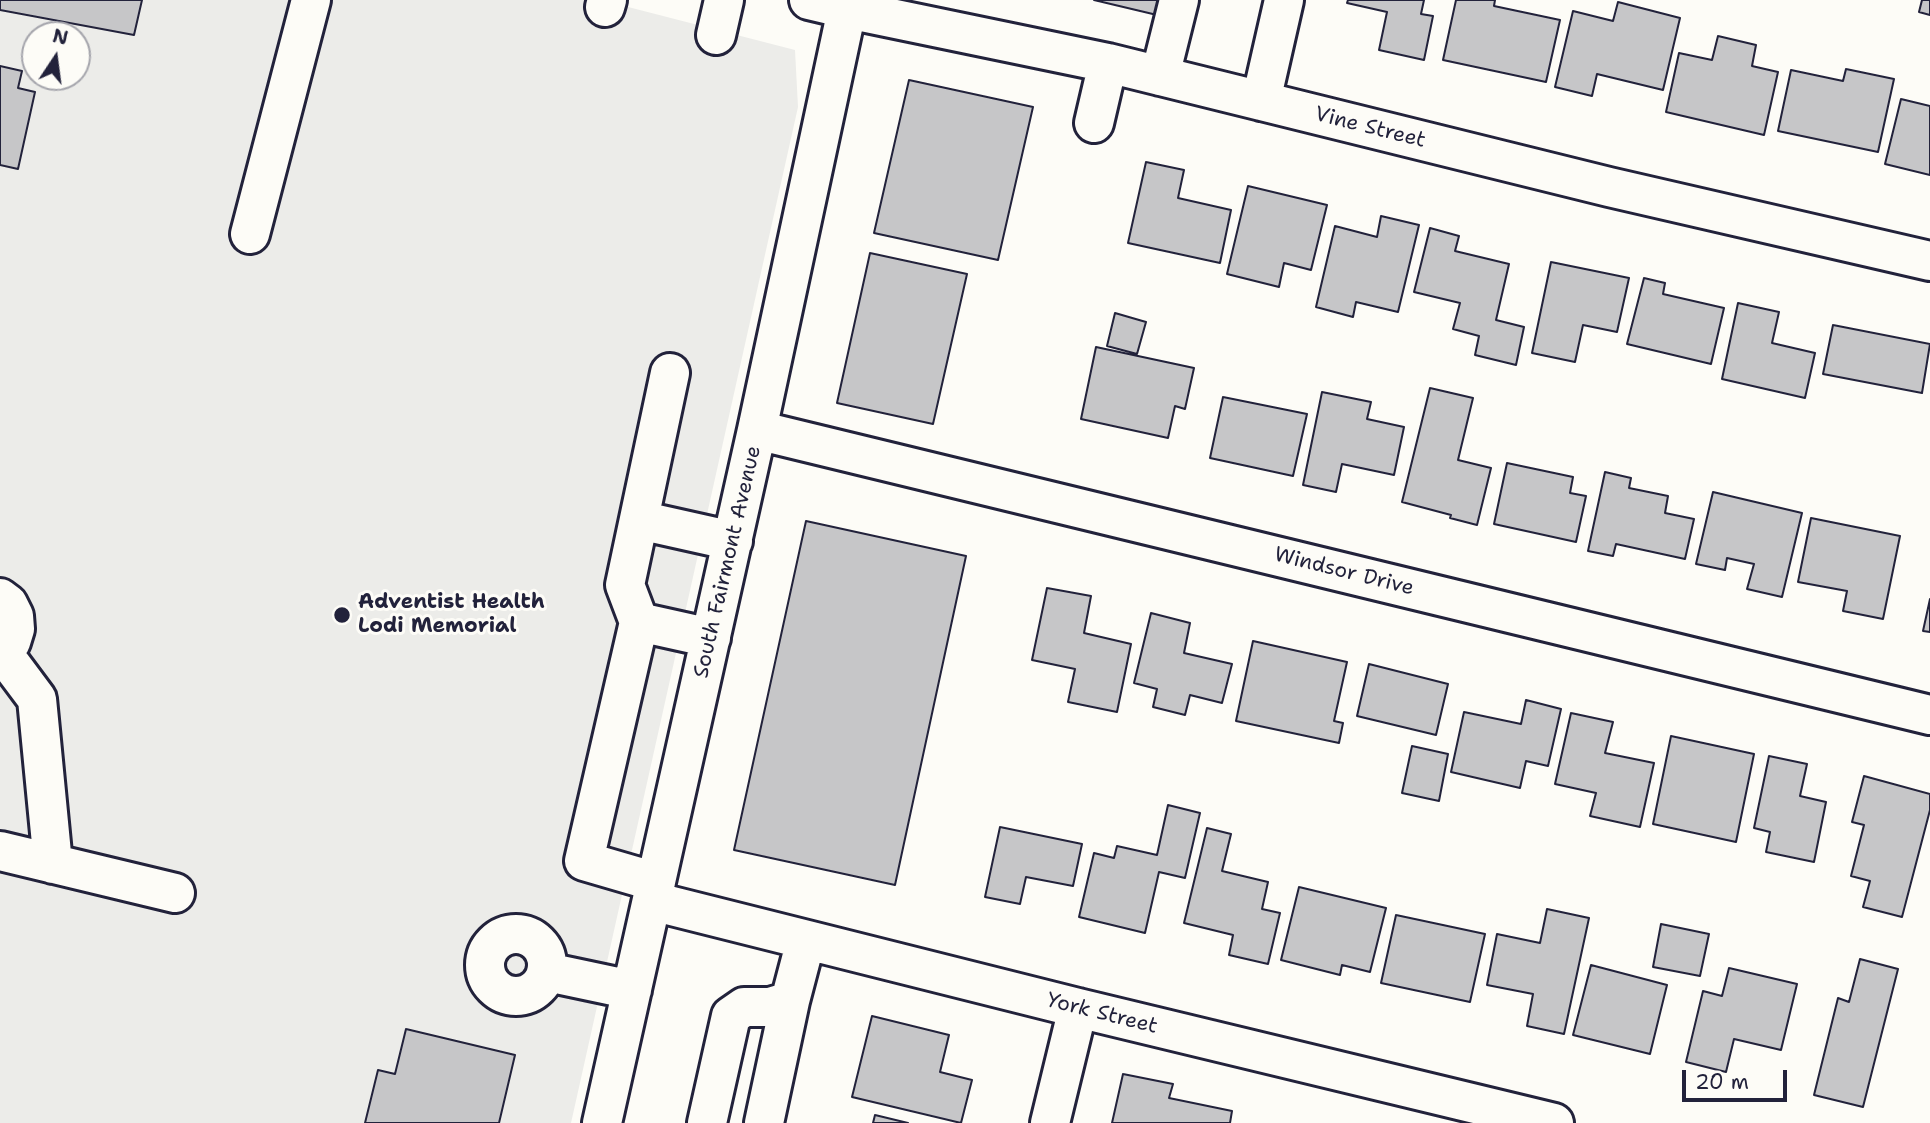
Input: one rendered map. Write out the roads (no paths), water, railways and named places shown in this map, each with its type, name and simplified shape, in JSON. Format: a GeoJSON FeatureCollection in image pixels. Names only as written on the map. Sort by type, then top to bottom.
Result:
{"type":"FeatureCollection","features":[{"type":"Feature","properties":{"kind":"street"},"geometry":{"type":"LineString","coordinates":[[250,234],[311,0]]}},
{"type":"Feature","properties":{"kind":"street","name":"Vine Street"},"geometry":{"type":"LineString","coordinates":[[809,0],[848,5],[1108,63],[1609,187],[1930,261]]}},
{"type":"Feature","properties":{"kind":"street"},"geometry":{"type":"LineString","coordinates":[[1160,76],[1179,0]]}},
{"type":"Feature","properties":{"kind":"street"},"geometry":{"type":"LineString","coordinates":[[1261,101],[1284,0]]}},
{"type":"Feature","properties":{"kind":"street","name":"South Fairmont Avenue"},"geometry":{"type":"LineString","coordinates":[[602,1123],[733,541],[848,5]]}},
{"type":"Feature","properties":{"kind":"street"},"geometry":{"type":"LineString","coordinates":[[1094,123],[1108,63]]}},
{"type":"Feature","properties":{"kind":"street"},"geometry":{"type":"LineString","coordinates":[[670,373],[625,584],[639,622],[711,638]]}},
{"type":"Feature","properties":{"kind":"street","name":"Windsor Drive"},"geometry":{"type":"LineString","coordinates":[[757,430],[1930,715]]}},
{"type":"Feature","properties":{"kind":"street"},"geometry":{"type":"LineString","coordinates":[[639,520],[733,541]]}},
{"type":"Feature","properties":{"kind":"street"},"geometry":{"type":"LineString","coordinates":[[0,598],[8,604],[14,616],[15,629],[11,642],[1,652],[37,699],[53,864]]}},
{"type":"Feature","properties":{"kind":"street","name":"York Street"},"geometry":{"type":"LineString","coordinates":[[639,622],[584,860],[654,892],[806,940],[1554,1123]]}},
{"type":"Feature","properties":{"kind":"street"},"geometry":{"type":"LineString","coordinates":[[0,851],[176,893]]}},
{"type":"Feature","properties":{"kind":"street"},"geometry":{"type":"LineString","coordinates":[[764,1123],[806,940]]}},
{"type":"Feature","properties":{"kind":"street"},"geometry":{"type":"LineString","coordinates":[[473,956],[485,971],[489,983],[509,996],[522,996],[533,992],[542,983],[547,972],[632,990]]}},
{"type":"Feature","properties":{"kind":"street"},"geometry":{"type":"LineString","coordinates":[[707,1123],[731,1016],[744,1007],[770,1007],[790,1001]]}},
{"type":"Feature","properties":{"kind":"street"},"geometry":{"type":"LineString","coordinates":[[1050,1123],[1078,1008]]}},
{"type":"Feature","properties":{"kind":"place","name":"Adventist Health Lodi Memorial"},"geometry":{"type":"Point","coordinates":[342,615]}}]}
